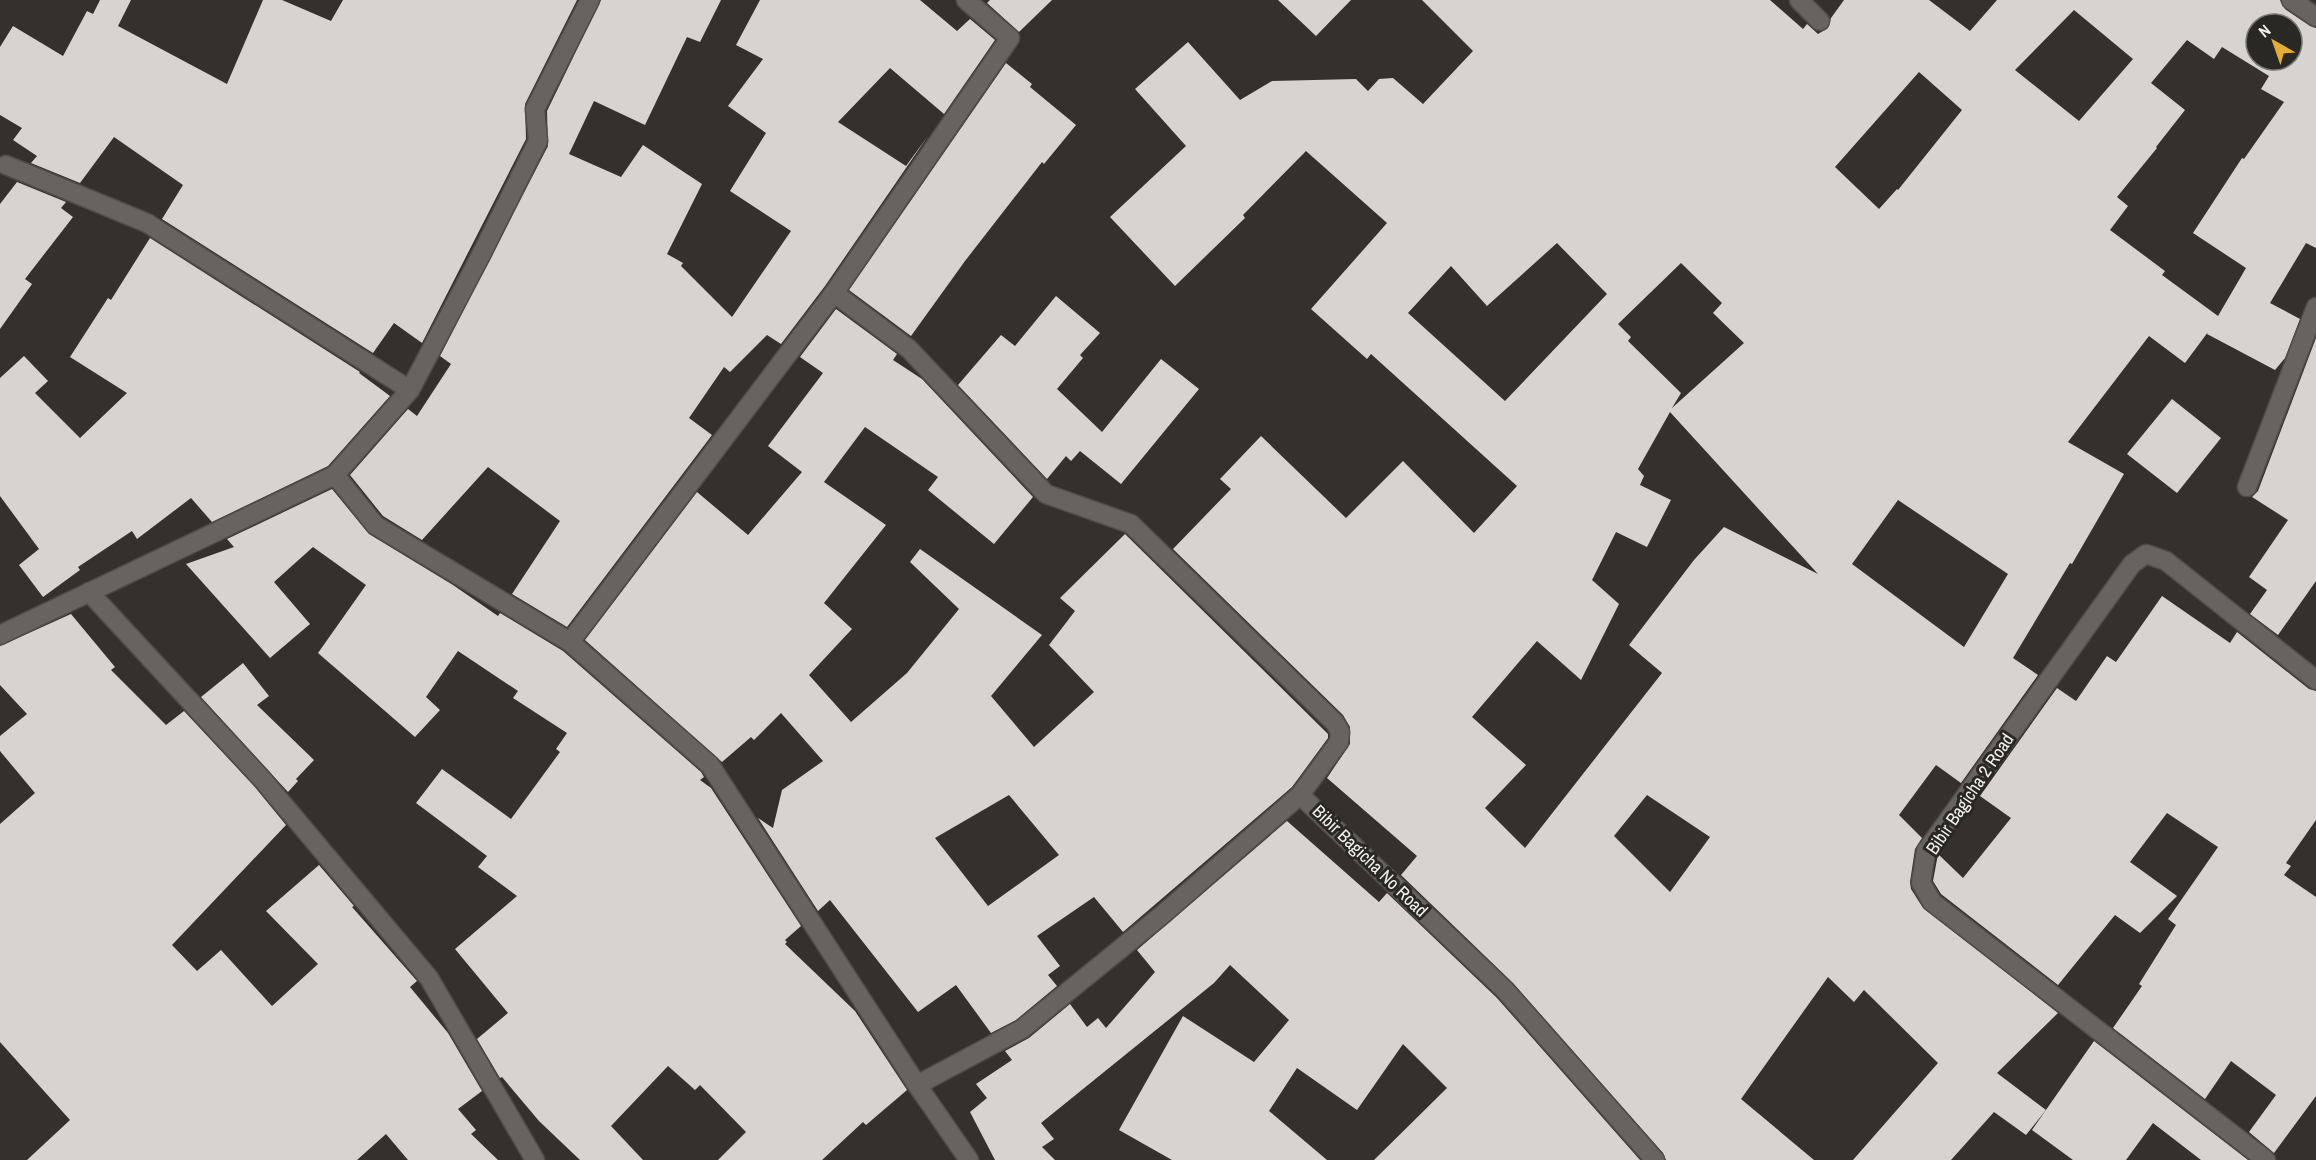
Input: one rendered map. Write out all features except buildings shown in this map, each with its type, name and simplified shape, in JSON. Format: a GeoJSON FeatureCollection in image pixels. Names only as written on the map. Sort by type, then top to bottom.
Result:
{"type":"FeatureCollection","features":[{"type":"Feature","properties":{"kind":"street"},"geometry":{"type":"LineString","coordinates":[[0,635],[335,475],[410,390],[538,141],[535,109],[590,0]]}},
{"type":"Feature","properties":{"kind":"street"},"geometry":{"type":"LineString","coordinates":[[570,642],[834,293],[1010,38],[967,0]]}},
{"type":"Feature","properties":{"kind":"street"},"geometry":{"type":"LineString","coordinates":[[1799,0],[1820,21]]}},
{"type":"Feature","properties":{"kind":"street"},"geometry":{"type":"LineString","coordinates":[[2291,0],[2316,17]]}},
{"type":"Feature","properties":{"kind":"street"},"geometry":{"type":"LineString","coordinates":[[6,165],[147,223],[410,390]]}},
{"type":"Feature","properties":{"kind":"street","name":"Bibir Bagicha No Road"},"geometry":{"type":"LineString","coordinates":[[834,293],[909,349],[1046,494],[1131,524],[1335,723],[1340,732],[1339,742],[1300,795],[1505,990],[1655,1160]]}},
{"type":"Feature","properties":{"kind":"street"},"geometry":{"type":"LineString","coordinates":[[2247,487],[2316,307]]}},
{"type":"Feature","properties":{"kind":"street"},"geometry":{"type":"LineString","coordinates":[[335,475],[375,525],[570,642],[710,765],[917,1085],[969,1160]]}},
{"type":"Feature","properties":{"kind":"street","name":"Bibir Bagicha 2 Road"},"geometry":{"type":"LineString","coordinates":[[2266,1160],[1932,902],[1921,883],[1926,851],[2132,564],[2146,554],[2166,561],[2316,680]]}},
{"type":"Feature","properties":{"kind":"street"},"geometry":{"type":"LineString","coordinates":[[89,592],[262,779],[429,978],[535,1160]]}},
{"type":"Feature","properties":{"kind":"street"},"geometry":{"type":"LineString","coordinates":[[917,1085],[1022,1029],[1162,915],[1300,795]]}}]}
